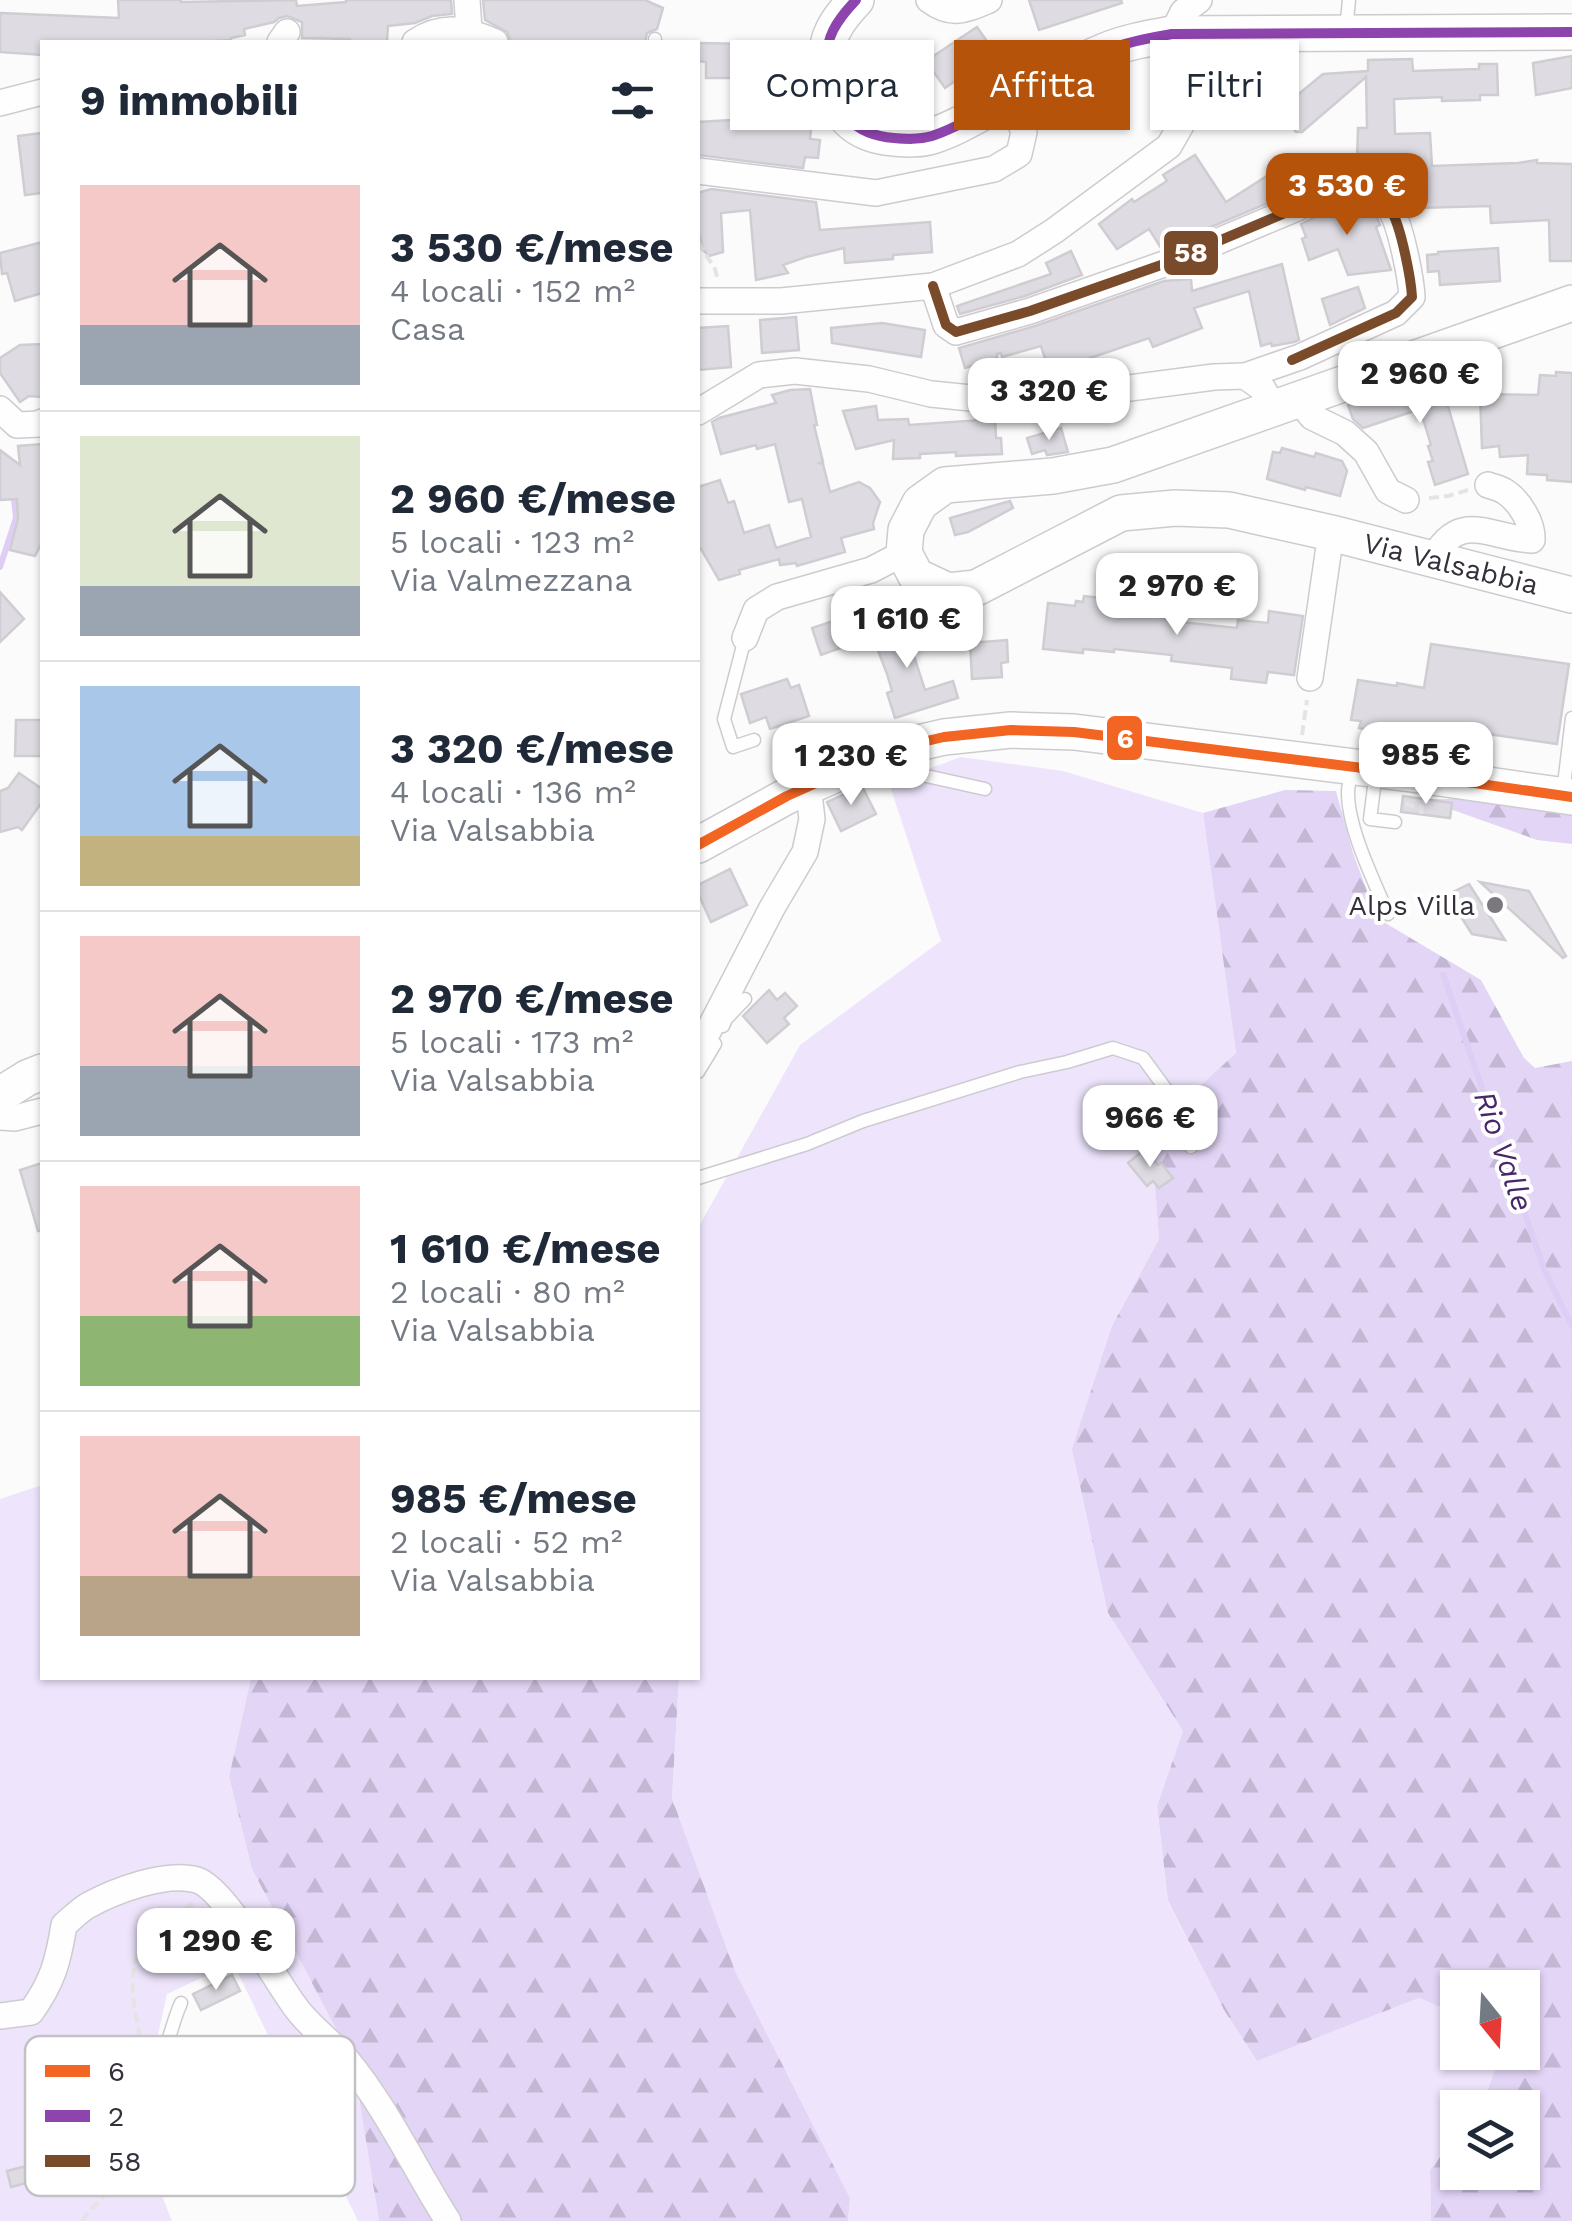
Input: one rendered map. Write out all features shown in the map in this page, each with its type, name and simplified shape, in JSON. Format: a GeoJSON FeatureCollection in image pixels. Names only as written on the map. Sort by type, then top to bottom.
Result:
{"type":"FeatureCollection","features":[{"type":"Feature","properties":{"kind":"main road"},"geometry":{"type":"LineString","coordinates":[[856,0],[831,31],[827,49],[836,99],[846,119],[871,136],[889,138],[928,138],[954,127]]}},
{"type":"Feature","properties":{"kind":"main road"},"geometry":{"type":"LineString","coordinates":[[1130,44],[1172,34],[1348,17],[1572,32]]}},
{"type":"Feature","properties":{"kind":"main road"},"geometry":{"type":"LineString","coordinates":[[904,553],[906,530],[920,503],[945,486],[1053,476],[1113,465],[1572,303]]}},
{"type":"Feature","properties":{"kind":"main road","name":"Via Valsabbia"},"geometry":{"type":"LineString","coordinates":[[904,553],[916,576],[948,591],[976,588],[1121,513],[1175,508],[1229,510],[1572,595]]}},
{"type":"Feature","properties":{"kind":"main road"},"geometry":{"type":"LineString","coordinates":[[700,844],[808,786],[892,748],[944,736],[1011,730],[1074,732],[1567,796]]}},
{"type":"Feature","properties":{"kind":"main road"},"geometry":{"type":"LineString","coordinates":[[0,1095],[40,1073]]}},
{"type":"Feature","properties":{"kind":"street"},"geometry":{"type":"LineString","coordinates":[[467,0],[469,30]]}},
{"type":"Feature","properties":{"kind":"street"},"geometry":{"type":"LineString","coordinates":[[929,0],[959,12],[990,0]]}},
{"type":"Feature","properties":{"kind":"street"},"geometry":{"type":"LineString","coordinates":[[710,301],[782,301],[934,286],[1018,254],[1169,146],[1189,111],[1184,74],[1172,34],[1183,12],[1199,0]]}},
{"type":"Feature","properties":{"kind":"street"},"geometry":{"type":"LineString","coordinates":[[419,40],[431,32],[469,30],[491,40]]}},
{"type":"Feature","properties":{"kind":"street"},"geometry":{"type":"LineString","coordinates":[[0,103],[40,93]]}},
{"type":"Feature","properties":{"kind":"street"},"geometry":{"type":"LineString","coordinates":[[700,170],[876,193],[994,170],[1019,154],[1023,130]]}},
{"type":"Feature","properties":{"kind":"street"},"geometry":{"type":"LineString","coordinates":[[700,411],[759,375],[795,370],[981,399],[1061,397],[1245,376],[1300,357],[1396,313],[1412,297],[1411,278],[1392,210],[1355,182],[1164,264],[1030,312],[956,332],[946,325],[934,286]]}},
{"type":"Feature","properties":{"kind":"street"},"geometry":{"type":"LineString","coordinates":[[1245,376],[1312,417],[1345,432],[1366,452],[1388,491],[1406,500]]}},
{"type":"Feature","properties":{"kind":"street"},"geometry":{"type":"LineString","coordinates":[[0,409],[17,424],[40,424]]}},
{"type":"Feature","properties":{"kind":"street"},"geometry":{"type":"LineString","coordinates":[[1432,561],[1442,542],[1462,531],[1478,529],[1532,540],[1533,528],[1522,510],[1504,491],[1488,485]]}},
{"type":"Feature","properties":{"kind":"street","name":"Via Valsabbia"},"geometry":{"type":"LineString","coordinates":[[1310,678],[1331,533]]}},
{"type":"Feature","properties":{"kind":"street"},"geometry":{"type":"LineString","coordinates":[[745,638],[756,610],[777,597],[872,570],[904,553]]}},
{"type":"Feature","properties":{"kind":"street"},"geometry":{"type":"LineString","coordinates":[[700,1048],[805,852],[812,820],[808,786]]}},
{"type":"Feature","properties":{"kind":"street"},"geometry":{"type":"LineString","coordinates":[[0,1117],[40,1112]]}},
{"type":"Feature","properties":{"kind":"street"},"geometry":{"type":"LineString","coordinates":[[0,2016],[31,2012],[49,1987],[64,1925],[85,1907],[126,1888],[176,1877],[200,1880],[214,1891],[255,1944],[296,2009],[323,2036]]}},
{"type":"Feature","properties":{"kind":"street"},"geometry":{"type":"LineString","coordinates":[[355,2072],[448,2221]]}},
{"type":"Feature","properties":{"kind":"lane"},"geometry":{"type":"LineString","coordinates":[[745,638],[724,719],[733,747],[754,740]]}},
{"type":"Feature","properties":{"kind":"lane"},"geometry":{"type":"LineString","coordinates":[[1567,796],[1572,718]]}},
{"type":"Feature","properties":{"kind":"lane"},"geometry":{"type":"LineString","coordinates":[[866,760],[886,772],[913,773],[985,788]]}},
{"type":"Feature","properties":{"kind":"lane"},"geometry":{"type":"LineString","coordinates":[[1364,768],[1370,819],[1395,822]]}},
{"type":"Feature","properties":{"kind":"lane"},"geometry":{"type":"LineString","coordinates":[[1364,768],[1348,794],[1367,866],[1388,914]]}},
{"type":"Feature","properties":{"kind":"lane"},"geometry":{"type":"LineString","coordinates":[[700,1069],[726,1019],[745,998]]}},
{"type":"Feature","properties":{"kind":"lane"},"geometry":{"type":"LineString","coordinates":[[700,1177],[807,1144],[862,1120],[1113,1048],[1142,1058],[1173,1099],[1191,1147]]}},
{"type":"Feature","properties":{"kind":"lane"},"geometry":{"type":"LineString","coordinates":[[171,2036],[181,2003]]}},
{"type":"Feature","properties":{"kind":"path"},"geometry":{"type":"LineString","coordinates":[[700,245],[715,269],[710,301]]}},
{"type":"Feature","properties":{"kind":"path"},"geometry":{"type":"LineString","coordinates":[[1406,500],[1448,496],[1488,485]]}},
{"type":"Feature","properties":{"kind":"path"},"geometry":{"type":"LineString","coordinates":[[1298,760],[1310,678]]}},
{"type":"Feature","properties":{"kind":"path"},"geometry":{"type":"LineString","coordinates":[[1406,805],[1422,807],[1421,814]]}},
{"type":"Feature","properties":{"kind":"path"},"geometry":{"type":"LineString","coordinates":[[141,2036],[133,1992],[140,1950],[168,1920],[214,1891]]}},
{"type":"Feature","properties":{"kind":"path"},"geometry":{"type":"LineString","coordinates":[[82,2221],[103,2196]]}},
{"type":"Feature","properties":{"kind":"shaded area"},"geometry":{"type":"Polygon","coordinates":[[[961,757],[1063,771],[1203,813],[1236,1053],[1152,1131],[1159,1239],[1112,1326],[1108,1613],[1183,1731],[1157,1806],[1168,1902],[1224,2010],[1257,2061],[1419,1998],[1440,2007],[1440,2070],[1495,2070],[1488,2090],[1440,2090],[1440,2157],[1430,2170],[1431,2221],[848,2221],[850,2198],[735,1971],[672,1798],[679,1680],[700,1680],[700,1224],[800,1045],[941,941],[889,783],[961,757]]]}},
{"type":"Feature","properties":{"kind":"shaded area"},"geometry":{"type":"Polygon","coordinates":[[[40,1486],[40,1680],[251,1680],[229,1777],[252,1869],[340,2036],[268,2036],[235,1967],[214,1972],[167,1994],[158,2036],[25,2036],[25,2196],[162,2196],[172,2221],[0,2221],[0,1499],[40,1486]]]}},
{"type":"Feature","properties":{"kind":"shaded area"},"geometry":{"type":"Polygon","coordinates":[[[355,2073],[379,2221],[358,2221],[346,2196],[355,2196],[355,2073]]]}},
{"type":"Feature","properties":{"kind":"green space"},"geometry":{"type":"Polygon","coordinates":[[[1285,790],[1336,791],[1377,918],[1481,980],[1524,1058],[1535,1068],[1572,1061],[1572,2221],[1431,2221],[1430,2170],[1440,2157],[1440,2190],[1540,2190],[1540,2090],[1488,2090],[1495,2070],[1540,2070],[1540,1970],[1440,1970],[1440,2007],[1419,1998],[1257,2061],[1224,2010],[1168,1901],[1157,1806],[1183,1731],[1108,1613],[1072,1449],[1112,1326],[1159,1239],[1151,1131],[1236,1053],[1203,813],[1285,790]]]}},
{"type":"Feature","properties":{"kind":"green space"},"geometry":{"type":"Polygon","coordinates":[[[1422,799],[1456,799],[1572,814],[1572,844],[1537,840],[1422,799]]]}},
{"type":"Feature","properties":{"kind":"green space"},"geometry":{"type":"Polygon","coordinates":[[[251,1680],[679,1680],[672,1798],[735,1971],[850,2198],[848,2221],[379,2221],[355,2073],[355,2036],[340,2036],[252,1869],[229,1777],[251,1680]]]}},
{"type":"Feature","properties":{"kind":"building"},"geometry":{"type":"Polygon","coordinates":[[[118,0],[296,0],[297,6],[346,0],[451,0],[452,14],[388,26],[387,40],[302,38],[302,22],[287,16],[244,29],[245,35],[231,40],[40,40],[40,55],[0,52],[0,13],[119,18],[118,0]]]}},
{"type":"Feature","properties":{"kind":"building"},"geometry":{"type":"Polygon","coordinates":[[[483,0],[645,0],[663,8],[657,29],[647,33],[645,40],[510,40],[507,32],[485,20],[483,0]]]}},
{"type":"Feature","properties":{"kind":"building"},"geometry":{"type":"Polygon","coordinates":[[[1029,0],[1121,0],[1122,3],[1039,30],[1029,0]]]}},
{"type":"Feature","properties":{"kind":"building"},"geometry":{"type":"Polygon","coordinates":[[[977,27],[986,40],[958,40],[977,27]]]}},
{"type":"Feature","properties":{"kind":"building"},"geometry":{"type":"Polygon","coordinates":[[[954,42],[954,82],[945,88],[934,72],[934,56],[954,42]]]}},
{"type":"Feature","properties":{"kind":"building"},"geometry":{"type":"Polygon","coordinates":[[[700,43],[730,44],[730,78],[706,78],[706,62],[700,61],[700,43]]]}},
{"type":"Feature","properties":{"kind":"building"},"geometry":{"type":"Polygon","coordinates":[[[1572,56],[1572,88],[1536,95],[1533,63],[1572,56]]]}},
{"type":"Feature","properties":{"kind":"building"},"geometry":{"type":"Polygon","coordinates":[[[1412,59],[1413,71],[1479,69],[1479,64],[1497,64],[1498,95],[1480,95],[1480,100],[1394,99],[1395,134],[1430,133],[1432,166],[1537,160],[1572,164],[1572,261],[1550,261],[1549,220],[1491,223],[1490,206],[1418,208],[1413,177],[1382,178],[1422,159],[1357,161],[1358,128],[1367,128],[1366,77],[1302,132],[1296,132],[1299,94],[1323,74],[1368,71],[1368,60],[1412,59]]]}},
{"type":"Feature","properties":{"kind":"building"},"geometry":{"type":"Polygon","coordinates":[[[730,120],[730,130],[811,130],[810,139],[820,140],[818,158],[805,157],[803,168],[700,155],[700,122],[730,120]]]}},
{"type":"Feature","properties":{"kind":"building"},"geometry":{"type":"Polygon","coordinates":[[[40,133],[40,193],[25,195],[18,136],[40,133]]]}},
{"type":"Feature","properties":{"kind":"building"},"geometry":{"type":"Polygon","coordinates":[[[1195,155],[1226,202],[1284,165],[1298,189],[1161,248],[1149,229],[1117,249],[1099,224],[1132,199],[1134,202],[1167,181],[1163,175],[1195,155]]]}},
{"type":"Feature","properties":{"kind":"building"},"geometry":{"type":"Polygon","coordinates":[[[711,189],[816,202],[820,230],[930,222],[932,252],[845,263],[844,248],[783,265],[788,273],[756,280],[750,210],[721,213],[723,252],[709,256],[703,250],[700,236],[700,192],[711,189]]]}},
{"type":"Feature","properties":{"kind":"building"},"geometry":{"type":"Polygon","coordinates":[[[1352,199],[1378,220],[1380,225],[1376,227],[1391,270],[1348,275],[1338,249],[1309,260],[1301,224],[1352,199]]]}},
{"type":"Feature","properties":{"kind":"building"},"geometry":{"type":"Polygon","coordinates":[[[40,243],[40,294],[15,301],[7,273],[2,274],[0,253],[40,243]]]}},
{"type":"Feature","properties":{"kind":"building"},"geometry":{"type":"Polygon","coordinates":[[[1498,248],[1500,281],[1440,285],[1439,271],[1428,272],[1427,255],[1498,248]]]}},
{"type":"Feature","properties":{"kind":"building"},"geometry":{"type":"Polygon","coordinates":[[[1071,251],[1082,275],[960,314],[957,306],[1051,274],[1046,263],[1071,251]]]}},
{"type":"Feature","properties":{"kind":"building"},"geometry":{"type":"Polygon","coordinates":[[[1282,264],[1299,340],[1294,342],[1261,346],[1249,291],[1194,308],[1202,328],[1153,347],[1149,338],[1090,358],[1093,367],[1052,380],[1041,346],[1002,357],[997,354],[997,358],[965,368],[959,348],[1164,281],[1191,279],[1192,291],[1282,264]]]}},
{"type":"Feature","properties":{"kind":"building"},"geometry":{"type":"Polygon","coordinates":[[[1358,287],[1365,308],[1330,325],[1322,299],[1358,287]]]}},
{"type":"Feature","properties":{"kind":"building"},"geometry":{"type":"Polygon","coordinates":[[[796,317],[799,350],[762,353],[760,320],[796,317]]]}},
{"type":"Feature","properties":{"kind":"building"},"geometry":{"type":"Polygon","coordinates":[[[882,323],[925,330],[921,357],[832,343],[831,328],[882,323]]]}},
{"type":"Feature","properties":{"kind":"building"},"geometry":{"type":"Polygon","coordinates":[[[728,326],[731,367],[700,370],[700,328],[728,326]]]}},
{"type":"Feature","properties":{"kind":"building"},"geometry":{"type":"Polygon","coordinates":[[[40,344],[40,397],[29,396],[20,402],[0,373],[0,358],[20,345],[40,344]]]}},
{"type":"Feature","properties":{"kind":"building"},"geometry":{"type":"Polygon","coordinates":[[[1556,372],[1572,373],[1572,482],[1527,474],[1528,455],[1500,457],[1499,446],[1482,448],[1480,394],[1538,395],[1540,375],[1556,376],[1556,372]]]}},
{"type":"Feature","properties":{"kind":"building"},"geometry":{"type":"Polygon","coordinates":[[[1442,386],[1468,474],[1435,485],[1428,462],[1433,461],[1428,446],[1431,445],[1420,409],[1363,428],[1353,419],[1348,405],[1392,389],[1395,398],[1442,386]]]}},
{"type":"Feature","properties":{"kind":"building"},"geometry":{"type":"Polygon","coordinates":[[[810,389],[823,462],[820,463],[830,492],[859,482],[870,488],[880,502],[874,529],[841,538],[845,552],[797,566],[780,565],[779,559],[719,580],[700,547],[700,486],[720,480],[728,503],[734,501],[744,533],[769,525],[776,548],[811,537],[802,499],[789,502],[775,444],[721,454],[712,422],[776,403],[772,395],[810,389]]]}},
{"type":"Feature","properties":{"kind":"building"},"geometry":{"type":"Polygon","coordinates":[[[876,406],[878,420],[908,419],[909,425],[995,419],[1002,454],[956,456],[956,452],[893,459],[894,440],[856,449],[843,411],[876,406]]]}},
{"type":"Feature","properties":{"kind":"building"},"geometry":{"type":"Polygon","coordinates":[[[1061,428],[1068,452],[1047,455],[1045,450],[1032,454],[1027,438],[1061,428]]]}},
{"type":"Feature","properties":{"kind":"building"},"geometry":{"type":"Polygon","coordinates":[[[40,444],[40,546],[35,556],[10,550],[18,518],[17,499],[0,500],[0,450],[20,465],[18,446],[40,444]]]}},
{"type":"Feature","properties":{"kind":"building"},"geometry":{"type":"Polygon","coordinates":[[[1282,448],[1342,461],[1347,471],[1340,496],[1267,479],[1273,452],[1280,453],[1282,448]]]}},
{"type":"Feature","properties":{"kind":"building"},"geometry":{"type":"Polygon","coordinates":[[[1010,501],[1013,508],[955,535],[950,518],[1010,501]]]}},
{"type":"Feature","properties":{"kind":"building"},"geometry":{"type":"Polygon","coordinates":[[[0,592],[24,619],[0,642],[0,592]]]}},
{"type":"Feature","properties":{"kind":"building"},"geometry":{"type":"Polygon","coordinates":[[[1084,596],[1119,600],[1118,609],[1181,616],[1180,622],[1237,628],[1238,620],[1268,623],[1269,611],[1303,616],[1294,675],[1268,672],[1266,683],[1231,679],[1232,668],[1171,661],[1172,655],[1114,649],[1083,649],[1083,653],[1043,649],[1048,603],[1075,606],[1076,601],[1083,602],[1084,596]]]}},
{"type":"Feature","properties":{"kind":"building"},"geometry":{"type":"Polygon","coordinates":[[[848,616],[857,642],[821,655],[812,628],[848,616]]]}},
{"type":"Feature","properties":{"kind":"building"},"geometry":{"type":"Polygon","coordinates":[[[910,618],[923,645],[912,650],[925,690],[953,681],[958,698],[895,718],[887,693],[892,691],[871,632],[910,618]]]}},
{"type":"Feature","properties":{"kind":"building"},"geometry":{"type":"Polygon","coordinates":[[[1007,640],[1008,662],[1001,663],[1002,677],[972,679],[970,643],[1007,640]]]}},
{"type":"Feature","properties":{"kind":"building"},"geometry":{"type":"Polygon","coordinates":[[[1431,644],[1569,664],[1557,744],[1460,730],[1457,748],[1416,743],[1417,738],[1359,728],[1361,721],[1351,720],[1358,680],[1424,688],[1431,644]]]}},
{"type":"Feature","properties":{"kind":"building"},"geometry":{"type":"Polygon","coordinates":[[[787,679],[791,688],[799,685],[809,716],[770,729],[766,717],[750,723],[741,694],[787,679]]]}},
{"type":"Feature","properties":{"kind":"building"},"geometry":{"type":"Polygon","coordinates":[[[16,720],[40,720],[40,756],[15,756],[16,720]]]}},
{"type":"Feature","properties":{"kind":"building"},"geometry":{"type":"Polygon","coordinates":[[[19,773],[40,788],[40,805],[22,830],[18,827],[0,832],[0,791],[8,788],[19,773]]]}},
{"type":"Feature","properties":{"kind":"building"},"geometry":{"type":"Polygon","coordinates":[[[862,786],[876,814],[841,831],[827,802],[862,786]]]}},
{"type":"Feature","properties":{"kind":"building"},"geometry":{"type":"Polygon","coordinates":[[[1403,796],[1452,803],[1450,818],[1401,812],[1403,796]]]}},
{"type":"Feature","properties":{"kind":"building"},"geometry":{"type":"Polygon","coordinates":[[[730,869],[747,905],[711,922],[700,897],[700,884],[730,869]]]}},
{"type":"Feature","properties":{"kind":"building"},"geometry":{"type":"Polygon","coordinates":[[[1480,882],[1529,891],[1566,956],[1563,958],[1480,882]]]}},
{"type":"Feature","properties":{"kind":"building"},"geometry":{"type":"Polygon","coordinates":[[[1469,884],[1505,940],[1472,934],[1447,895],[1469,884]]]}},
{"type":"Feature","properties":{"kind":"building"},"geometry":{"type":"Polygon","coordinates":[[[769,990],[777,1000],[785,993],[797,1006],[784,1018],[789,1024],[767,1043],[743,1016],[769,990]]]}},
{"type":"Feature","properties":{"kind":"building"},"geometry":{"type":"Polygon","coordinates":[[[1145,1149],[1173,1178],[1159,1188],[1153,1181],[1147,1186],[1128,1163],[1145,1149]]]}},
{"type":"Feature","properties":{"kind":"building"},"geometry":{"type":"Polygon","coordinates":[[[40,1164],[40,1230],[38,1231],[20,1170],[40,1164]]]}},
{"type":"Feature","properties":{"kind":"building"},"geometry":{"type":"Polygon","coordinates":[[[232,1975],[240,1991],[201,2010],[193,1994],[232,1975]]]}},
{"type":"Feature","properties":{"kind":"building"},"geometry":{"type":"Polygon","coordinates":[[[25,2166],[25,2183],[11,2187],[7,2171],[25,2166]]]}},
{"type":"Feature","properties":{"kind":"waterway"},"geometry":{"type":"LineString","coordinates":[[0,567],[16,518],[14,499]]}},
{"type":"Feature","properties":{"kind":"waterway","name":"Rio Valle"},"geometry":{"type":"LineString","coordinates":[[1443,974],[1544,1269],[1572,1326]]}},
{"type":"Feature","properties":{"kind":"transit line","name":"2"},"geometry":{"type":"LineString","coordinates":[[856,0],[830,38],[827,67],[834,95],[855,125],[879,136],[903,139],[948,130],[1113,48],[1172,34],[1572,32]]}},
{"type":"Feature","properties":{"kind":"transit line","name":"58"},"geometry":{"type":"LineString","coordinates":[[933,286],[946,325],[956,332],[1030,311],[1164,264],[1355,182],[1380,198],[1392,212],[1405,253],[1412,297],[1396,313],[1292,360]]}},
{"type":"Feature","properties":{"kind":"transit line","name":"6"},"geometry":{"type":"LineString","coordinates":[[700,844],[787,796],[892,749],[944,737],[1011,730],[1074,732],[1572,797]]}},
{"type":"Feature","properties":{"kind":"place","name":"Alps Villa"},"geometry":{"type":"Point","coordinates":[1495,905]}}]}
